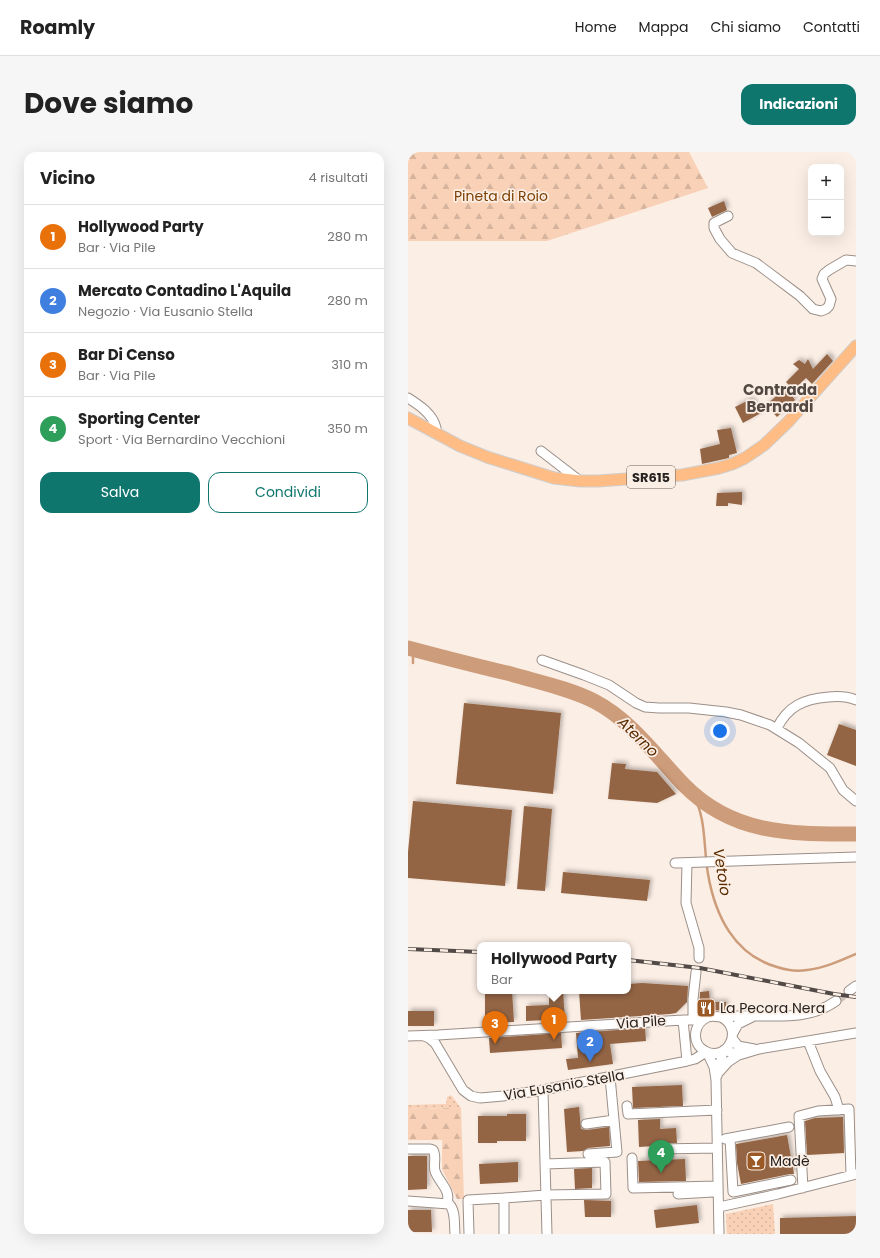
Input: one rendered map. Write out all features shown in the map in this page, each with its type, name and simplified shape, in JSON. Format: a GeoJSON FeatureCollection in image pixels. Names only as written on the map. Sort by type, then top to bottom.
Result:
{"type":"FeatureCollection","features":[{"type":"Feature","properties":{"kind":"main road","name":"SR615"},"geometry":{"type":"LineString","coordinates":[[408,418],[460,446],[487,457],[554,478],[580,481],[682,475],[719,468],[745,458],[764,445],[788,422],[856,346]]}},
{"type":"Feature","properties":{"kind":"street"},"geometry":{"type":"LineString","coordinates":[[728,216],[714,224],[714,228],[727,248],[732,253],[756,263],[800,296],[816,311],[826,309],[831,299],[822,279],[824,274],[846,260],[856,261]]}},
{"type":"Feature","properties":{"kind":"street"},"geometry":{"type":"LineString","coordinates":[[408,398],[420,406],[432,418],[436,426],[434,433]]}},
{"type":"Feature","properties":{"kind":"street"},"geometry":{"type":"LineString","coordinates":[[541,451],[580,481]]}},
{"type":"Feature","properties":{"kind":"street"},"geometry":{"type":"LineString","coordinates":[[542,660],[584,674],[610,685],[636,703],[645,707],[689,708],[726,712],[762,722],[777,728],[799,743],[830,768],[843,790],[856,801]]}},
{"type":"Feature","properties":{"kind":"street"},"geometry":{"type":"LineString","coordinates":[[777,728],[785,715],[806,700],[836,697],[851,698],[856,700]]}},
{"type":"Feature","properties":{"kind":"street"},"geometry":{"type":"LineString","coordinates":[[675,863],[856,857]]}},
{"type":"Feature","properties":{"kind":"street"},"geometry":{"type":"LineString","coordinates":[[687,863],[686,903],[700,948],[700,958]]}},
{"type":"Feature","properties":{"kind":"street"},"geometry":{"type":"LineString","coordinates":[[694,1020],[693,999],[696,972]]}},
{"type":"Feature","properties":{"kind":"street"},"geometry":{"type":"LineString","coordinates":[[719,1234],[716,1077],[711,1060],[706,1052],[699,1046],[696,1035],[698,1026],[705,1018],[713,1016],[805,1015],[820,1010],[836,1001]]}},
{"type":"Feature","properties":{"kind":"street"},"geometry":{"type":"LineString","coordinates":[[716,1077],[724,1051],[730,1045],[732,1036],[738,1024],[755,1016]]}},
{"type":"Feature","properties":{"kind":"street"},"geometry":{"type":"LineString","coordinates":[[721,1017],[729,1024],[736,1044],[741,1047],[759,1049]]}},
{"type":"Feature","properties":{"kind":"street","name":"Via Pile"},"geometry":{"type":"LineString","coordinates":[[408,1036],[694,1020],[705,1018]]}},
{"type":"Feature","properties":{"kind":"street"},"geometry":{"type":"LineString","coordinates":[[683,1020],[690,1061],[699,1060],[708,1064],[712,1068],[716,1077]]}},
{"type":"Feature","properties":{"kind":"street"},"geometry":{"type":"LineString","coordinates":[[716,1077],[728,1062],[740,1054],[759,1049],[856,1033]]}},
{"type":"Feature","properties":{"kind":"street"},"geometry":{"type":"LineString","coordinates":[[442,1055],[440,1048],[441,1042],[446,1037],[453,1034]]}},
{"type":"Feature","properties":{"kind":"street","name":"Via Eusanio Stella"},"geometry":{"type":"LineString","coordinates":[[424,1036],[433,1041],[460,1087],[466,1094],[474,1097],[485,1098],[543,1090],[690,1061],[706,1052]]}},
{"type":"Feature","properties":{"kind":"street"},"geometry":{"type":"LineString","coordinates":[[808,1041],[820,1071],[835,1097],[839,1110]]}},
{"type":"Feature","properties":{"kind":"street"},"geometry":{"type":"LineString","coordinates":[[706,1052],[715,1053],[724,1051],[740,1054]]}},
{"type":"Feature","properties":{"kind":"street"},"geometry":{"type":"LineString","coordinates":[[588,1154],[617,1152],[610,1077]]}},
{"type":"Feature","properties":{"kind":"street"},"geometry":{"type":"LineString","coordinates":[[543,1090],[546,1234]]}},
{"type":"Feature","properties":{"kind":"street"},"geometry":{"type":"LineString","coordinates":[[627,1106],[628,1114],[716,1110]]}},
{"type":"Feature","properties":{"kind":"street"},"geometry":{"type":"LineString","coordinates":[[719,1207],[743,1203],[803,1188],[854,1175],[849,1109],[818,1111],[799,1116],[803,1188]]}},
{"type":"Feature","properties":{"kind":"street"},"geometry":{"type":"LineString","coordinates":[[586,1124],[614,1120]]}},
{"type":"Feature","properties":{"kind":"street"},"geometry":{"type":"LineString","coordinates":[[659,1149],[717,1144],[730,1138],[789,1127]]}},
{"type":"Feature","properties":{"kind":"street"},"geometry":{"type":"LineString","coordinates":[[730,1138],[733,1192],[791,1180]]}},
{"type":"Feature","properties":{"kind":"street"},"geometry":{"type":"LineString","coordinates":[[408,1149],[430,1148],[433,1150],[435,1155],[436,1172],[447,1191],[447,1203]]}},
{"type":"Feature","properties":{"kind":"street"},"geometry":{"type":"LineString","coordinates":[[632,1158],[633,1188],[718,1185]]}},
{"type":"Feature","properties":{"kind":"street"},"geometry":{"type":"LineString","coordinates":[[468,1234],[468,1200],[546,1195],[606,1194],[605,1162],[545,1164]]}},
{"type":"Feature","properties":{"kind":"street"},"geometry":{"type":"LineString","coordinates":[[678,1194],[718,1185],[732,1177]]}},
{"type":"Feature","properties":{"kind":"street"},"geometry":{"type":"LineString","coordinates":[[504,1198],[504,1234]]}},
{"type":"Feature","properties":{"kind":"street"},"geometry":{"type":"LineString","coordinates":[[408,1201],[447,1203],[452,1208],[455,1234]]}},
{"type":"Feature","properties":{"kind":"green space","name":"Pineta di Roio"},"geometry":{"type":"Polygon","coordinates":[[[408,152],[689,152],[708,188],[547,241],[408,241],[408,152]]]}},
{"type":"Feature","properties":{"kind":"green space"},"geometry":{"type":"Polygon","coordinates":[[[451,1095],[461,1108],[408,1109],[408,1105],[446,1104],[447,1097],[451,1095]]]}},
{"type":"Feature","properties":{"kind":"green space"},"geometry":{"type":"Polygon","coordinates":[[[461,1108],[464,1199],[457,1199],[442,1169],[442,1140],[408,1140],[408,1109],[461,1108]]]}},
{"type":"Feature","properties":{"kind":"green space"},"geometry":{"type":"Polygon","coordinates":[[[773,1204],[775,1234],[727,1234],[726,1214],[773,1204]]]}},
{"type":"Feature","properties":{"kind":"building"},"geometry":{"type":"Polygon","coordinates":[[[724,201],[727,210],[712,217],[708,208],[724,201]]]}},
{"type":"Feature","properties":{"kind":"building"},"geometry":{"type":"Polygon","coordinates":[[[827,354],[833,361],[812,384],[806,378],[790,393],[795,400],[777,417],[766,405],[789,385],[786,382],[799,369],[793,364],[799,360],[805,364],[808,359],[813,369],[827,354]]]}},
{"type":"Feature","properties":{"kind":"building"},"geometry":{"type":"Polygon","coordinates":[[[751,399],[761,413],[743,423],[735,407],[751,399]]]}},
{"type":"Feature","properties":{"kind":"building"},"geometry":{"type":"Polygon","coordinates":[[[731,428],[737,453],[729,455],[729,458],[702,464],[700,449],[720,444],[717,430],[731,428]]]}},
{"type":"Feature","properties":{"kind":"building"},"geometry":{"type":"Polygon","coordinates":[[[742,492],[742,505],[728,503],[728,506],[716,506],[717,493],[742,492]]]}},
{"type":"Feature","properties":{"kind":"building"},"geometry":{"type":"Polygon","coordinates":[[[464,703],[561,713],[553,794],[456,784],[464,703]]]}},
{"type":"Feature","properties":{"kind":"building"},"geometry":{"type":"Polygon","coordinates":[[[839,724],[856,730],[856,766],[827,755],[839,724]]]}},
{"type":"Feature","properties":{"kind":"building"},"geometry":{"type":"Polygon","coordinates":[[[612,763],[626,764],[625,769],[657,772],[676,794],[657,803],[608,799],[612,763]]]}},
{"type":"Feature","properties":{"kind":"building"},"geometry":{"type":"Polygon","coordinates":[[[413,801],[512,810],[505,886],[408,878],[408,852],[413,801]]]}},
{"type":"Feature","properties":{"kind":"building"},"geometry":{"type":"Polygon","coordinates":[[[524,806],[552,809],[545,891],[517,889],[524,806]]]}},
{"type":"Feature","properties":{"kind":"building"},"geometry":{"type":"Polygon","coordinates":[[[563,872],[650,880],[647,901],[561,893],[563,872]]]}},
{"type":"Feature","properties":{"kind":"building"},"geometry":{"type":"Polygon","coordinates":[[[642,983],[688,986],[687,1002],[676,1013],[581,1020],[579,994],[631,994],[631,984],[642,983]]]}},
{"type":"Feature","properties":{"kind":"building"},"geometry":{"type":"Polygon","coordinates":[[[709,991],[710,1002],[726,1002],[726,1011],[712,1010],[699,1012],[700,992],[709,991]]]}},
{"type":"Feature","properties":{"kind":"building"},"geometry":{"type":"Polygon","coordinates":[[[485,994],[512,994],[514,1022],[485,1023],[485,994]]]}},
{"type":"Feature","properties":{"kind":"building"},"geometry":{"type":"Polygon","coordinates":[[[549,994],[563,994],[565,1019],[526,1021],[526,1006],[549,1005],[549,994]]]}},
{"type":"Feature","properties":{"kind":"building"},"geometry":{"type":"Polygon","coordinates":[[[408,1011],[434,1011],[434,1026],[408,1026],[408,1011]]]}},
{"type":"Feature","properties":{"kind":"building"},"geometry":{"type":"Polygon","coordinates":[[[645,1028],[646,1041],[610,1044],[613,1064],[568,1070],[566,1059],[578,1058],[576,1033],[645,1028]]]}},
{"type":"Feature","properties":{"kind":"building"},"geometry":{"type":"Polygon","coordinates":[[[561,1033],[562,1048],[490,1053],[489,1038],[561,1033]]]}},
{"type":"Feature","properties":{"kind":"building"},"geometry":{"type":"Polygon","coordinates":[[[682,1085],[683,1106],[633,1108],[632,1087],[682,1085]]]}},
{"type":"Feature","properties":{"kind":"building"},"geometry":{"type":"Polygon","coordinates":[[[579,1107],[581,1129],[587,1130],[609,1127],[610,1146],[588,1148],[583,1151],[567,1152],[564,1109],[579,1107]]]}},
{"type":"Feature","properties":{"kind":"building"},"geometry":{"type":"Polygon","coordinates":[[[507,1114],[526,1114],[526,1141],[497,1141],[497,1143],[478,1143],[478,1116],[507,1116],[507,1114]]]}},
{"type":"Feature","properties":{"kind":"building"},"geometry":{"type":"Polygon","coordinates":[[[843,1117],[844,1153],[807,1155],[805,1121],[815,1118],[843,1117]]]}},
{"type":"Feature","properties":{"kind":"building"},"geometry":{"type":"Polygon","coordinates":[[[660,1119],[660,1129],[676,1128],[677,1143],[659,1143],[654,1146],[639,1147],[638,1120],[660,1119]]]}},
{"type":"Feature","properties":{"kind":"building"},"geometry":{"type":"Polygon","coordinates":[[[787,1135],[794,1174],[741,1184],[737,1163],[736,1144],[787,1135]]]}},
{"type":"Feature","properties":{"kind":"building"},"geometry":{"type":"Polygon","coordinates":[[[408,1156],[427,1156],[427,1189],[408,1190],[408,1156]]]}},
{"type":"Feature","properties":{"kind":"building"},"geometry":{"type":"Polygon","coordinates":[[[685,1159],[686,1181],[639,1182],[638,1161],[685,1159]]]}},
{"type":"Feature","properties":{"kind":"building"},"geometry":{"type":"Polygon","coordinates":[[[518,1162],[518,1182],[480,1184],[479,1164],[518,1162]]]}},
{"type":"Feature","properties":{"kind":"building"},"geometry":{"type":"Polygon","coordinates":[[[592,1168],[592,1188],[575,1189],[574,1169],[592,1168]]]}},
{"type":"Feature","properties":{"kind":"building"},"geometry":{"type":"Polygon","coordinates":[[[584,1200],[611,1201],[611,1217],[585,1217],[584,1200]]]}},
{"type":"Feature","properties":{"kind":"building"},"geometry":{"type":"Polygon","coordinates":[[[697,1205],[699,1223],[656,1228],[654,1210],[697,1205]]]}},
{"type":"Feature","properties":{"kind":"building"},"geometry":{"type":"Polygon","coordinates":[[[408,1210],[431,1210],[432,1232],[408,1232],[408,1210]]]}},
{"type":"Feature","properties":{"kind":"building"},"geometry":{"type":"Polygon","coordinates":[[[856,1216],[856,1234],[780,1234],[780,1218],[856,1216]]]}},
{"type":"Feature","properties":{"kind":"waterway","name":"Aterno"},"geometry":{"type":"LineString","coordinates":[[408,648],[511,674],[574,692],[594,701],[608,709],[632,728],[684,785],[722,814],[764,828],[786,832],[856,834]]}},
{"type":"Feature","properties":{"kind":"waterway"},"geometry":{"type":"LineString","coordinates":[[409,648],[413,654],[413,663]]}},
{"type":"Feature","properties":{"kind":"waterway","name":"Vetoio"},"geometry":{"type":"LineString","coordinates":[[692,792],[697,802],[704,832],[706,863],[711,889],[722,918],[738,943],[749,953],[762,961],[780,968],[791,970],[803,971],[820,968],[856,954]]}},
{"type":"Feature","properties":{"kind":"tunnel"},"geometry":{"type":"LineString","coordinates":[[836,1001],[849,991]]}},
{"type":"Feature","properties":{"kind":"railway"},"geometry":{"type":"LineString","coordinates":[[408,949],[477,952]]}},
{"type":"Feature","properties":{"kind":"railway"},"geometry":{"type":"LineString","coordinates":[[631,960],[700,968],[856,997]]}},
{"type":"Feature","properties":{"kind":"place","name":"La Pecora Nera"},"geometry":{"type":"Point","coordinates":[706,1008]}},
{"type":"Feature","properties":{"kind":"place","name":"Hollywood Party"},"geometry":{"type":"Point","coordinates":[554,1040]}},
{"type":"Feature","properties":{"kind":"place","name":"Bar Di Censo"},"geometry":{"type":"Point","coordinates":[495,1044]}},
{"type":"Feature","properties":{"kind":"place","name":"Mercato Contadino L'Aquila"},"geometry":{"type":"Point","coordinates":[590,1062]}},
{"type":"Feature","properties":{"kind":"place","name":"Madè"},"geometry":{"type":"Point","coordinates":[756,1161]}},
{"type":"Feature","properties":{"kind":"place","name":"Sporting Center"},"geometry":{"type":"Point","coordinates":[661,1173]}},
{"type":"Feature","properties":{"kind":"district","name":"Contrada Bernardi"},"geometry":{"type":"Point","coordinates":[780,398]}}]}
